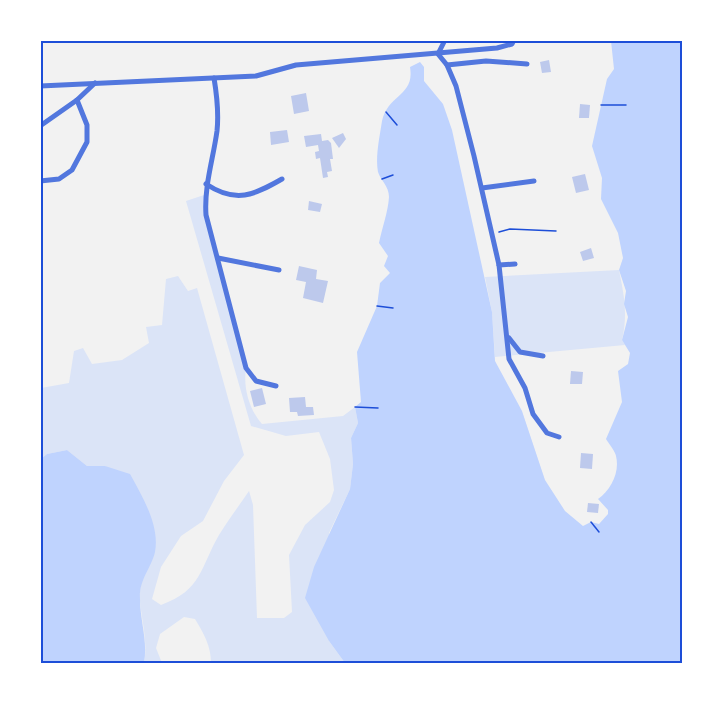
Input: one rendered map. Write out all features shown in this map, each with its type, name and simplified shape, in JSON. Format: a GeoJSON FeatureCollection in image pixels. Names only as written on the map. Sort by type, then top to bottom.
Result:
{"type":"FeatureCollection","features":[{"type":"Feature","properties":{"kind":"street"},"geometry":{"type":"LineString","coordinates":[[438,54],[444,40]]}},
{"type":"Feature","properties":{"kind":"street"},"geometry":{"type":"LineString","coordinates":[[40,86],[256,76],[296,64],[496,48],[512,44],[514,40]]}},
{"type":"Feature","properties":{"kind":"street"},"geometry":{"type":"LineString","coordinates":[[438,54],[447,64],[456,86],[482,188],[499,265],[509,360],[525,388],[534,414],[547,432],[559,437]]}},
{"type":"Feature","properties":{"kind":"street"},"geometry":{"type":"LineString","coordinates":[[447,64],[486,61],[527,64]]}},
{"type":"Feature","properties":{"kind":"street"},"geometry":{"type":"LineString","coordinates":[[214,78],[218,103],[217,131],[206,184],[206,215],[246,368],[256,381],[276,386]]}},
{"type":"Feature","properties":{"kind":"street"},"geometry":{"type":"LineString","coordinates":[[40,126],[95,83]]}},
{"type":"Feature","properties":{"kind":"street"},"geometry":{"type":"LineString","coordinates":[[40,181],[59,178],[72,170],[87,142],[87,125],[76,100]]}},
{"type":"Feature","properties":{"kind":"street"},"geometry":{"type":"LineString","coordinates":[[206,184],[221,194],[245,196],[282,179]]}},
{"type":"Feature","properties":{"kind":"street"},"geometry":{"type":"LineString","coordinates":[[482,188],[534,181]]}},
{"type":"Feature","properties":{"kind":"street"},"geometry":{"type":"LineString","coordinates":[[218,258],[279,270]]}},
{"type":"Feature","properties":{"kind":"street"},"geometry":{"type":"LineString","coordinates":[[499,265],[515,264]]}},
{"type":"Feature","properties":{"kind":"street"},"geometry":{"type":"LineString","coordinates":[[508,337],[520,352],[543,356]]}},
{"type":"Feature","properties":{"kind":"path"},"geometry":{"type":"LineString","coordinates":[[601,105],[626,105]]}},
{"type":"Feature","properties":{"kind":"path"},"geometry":{"type":"LineString","coordinates":[[386,112],[397,125]]}},
{"type":"Feature","properties":{"kind":"path"},"geometry":{"type":"LineString","coordinates":[[381,179],[393,175]]}},
{"type":"Feature","properties":{"kind":"path"},"geometry":{"type":"LineString","coordinates":[[492,233],[510,230],[556,231]]}},
{"type":"Feature","properties":{"kind":"path"},"geometry":{"type":"LineString","coordinates":[[377,306],[393,308]]}},
{"type":"Feature","properties":{"kind":"path"},"geometry":{"type":"LineString","coordinates":[[355,407],[378,408]]}},
{"type":"Feature","properties":{"kind":"path"},"geometry":{"type":"LineString","coordinates":[[591,522],[599,532]]}},
{"type":"Feature","properties":{"kind":"shaded area"},"geometry":{"type":"Polygon","coordinates":[[[204,195],[206,215],[246,368],[245,383],[248,398],[257,418],[262,424],[343,416],[355,407],[358,423],[351,438],[353,464],[350,489],[329,533],[329,641],[345,663],[211,663],[208,646],[198,624],[195,619],[184,617],[160,634],[156,648],[162,663],[144,663],[145,640],[140,588],[155,551],[105,466],[87,466],[67,450],[47,454],[41,459],[41,388],[69,383],[74,351],[83,348],[92,364],[122,360],[149,343],[146,327],[162,325],[166,279],[178,276],[188,291],[197,288],[244,455],[224,481],[203,521],[181,536],[161,567],[152,599],[161,605],[185,592],[192,585],[219,535],[249,491],[253,505],[257,618],[284,618],[292,612],[289,555],[305,525],[330,502],[334,490],[330,459],[319,432],[286,436],[251,426],[186,201],[204,195]]]}},
{"type":"Feature","properties":{"kind":"shaded area"},"geometry":{"type":"Polygon","coordinates":[[[619,270],[625,305],[622,340],[625,345],[495,357],[492,312],[485,277],[619,270]]]}},
{"type":"Feature","properties":{"kind":"water"},"geometry":{"type":"Polygon","coordinates":[[[611,41],[682,41],[682,663],[345,663],[329,641],[305,598],[314,567],[350,489],[353,464],[351,438],[358,423],[355,407],[361,402],[357,352],[377,306],[380,283],[390,273],[384,266],[388,256],[379,243],[389,197],[377,166],[382,121],[390,105],[409,84],[410,67],[420,62],[424,67],[424,81],[443,104],[452,130],[492,312],[495,361],[522,411],[545,480],[565,511],[583,526],[591,522],[599,524],[608,514],[608,510],[598,499],[607,491],[613,480],[617,462],[606,439],[622,402],[618,371],[628,364],[630,353],[622,340],[628,317],[624,304],[626,291],[619,270],[623,258],[618,233],[601,199],[602,178],[592,146],[607,79],[614,69],[611,41]]]}},
{"type":"Feature","properties":{"kind":"water"},"geometry":{"type":"Polygon","coordinates":[[[67,450],[87,466],[105,466],[130,474],[149,511],[156,542],[155,552],[140,592],[145,647],[144,663],[41,663],[41,459],[47,454],[67,450]]]}},
{"type":"Feature","properties":{"kind":"building"},"geometry":{"type":"Polygon","coordinates":[[[549,60],[551,72],[542,73],[540,62],[549,60]]]}},
{"type":"Feature","properties":{"kind":"building"},"geometry":{"type":"Polygon","coordinates":[[[306,93],[309,111],[294,114],[291,96],[306,93]]]}},
{"type":"Feature","properties":{"kind":"building"},"geometry":{"type":"Polygon","coordinates":[[[580,104],[590,105],[589,118],[579,118],[580,104]]]}},
{"type":"Feature","properties":{"kind":"building"},"geometry":{"type":"Polygon","coordinates":[[[287,130],[289,142],[271,145],[270,132],[287,130]]]}},
{"type":"Feature","properties":{"kind":"building"},"geometry":{"type":"Polygon","coordinates":[[[343,133],[346,139],[339,148],[332,138],[343,133]]]}},
{"type":"Feature","properties":{"kind":"building"},"geometry":{"type":"Polygon","coordinates":[[[321,134],[322,141],[328,140],[331,143],[333,159],[330,159],[332,171],[327,172],[328,177],[323,178],[320,158],[316,159],[315,152],[319,151],[318,145],[306,147],[304,136],[321,134]]]}},
{"type":"Feature","properties":{"kind":"building"},"geometry":{"type":"Polygon","coordinates":[[[585,174],[589,190],[576,193],[572,177],[585,174]]]}},
{"type":"Feature","properties":{"kind":"building"},"geometry":{"type":"Polygon","coordinates":[[[309,201],[322,204],[320,212],[308,210],[309,201]]]}},
{"type":"Feature","properties":{"kind":"building"},"geometry":{"type":"Polygon","coordinates":[[[591,248],[594,258],[583,261],[580,252],[591,248]]]}},
{"type":"Feature","properties":{"kind":"building"},"geometry":{"type":"Polygon","coordinates":[[[299,266],[317,270],[316,279],[328,281],[323,303],[303,298],[306,282],[296,280],[299,266]]]}},
{"type":"Feature","properties":{"kind":"building"},"geometry":{"type":"Polygon","coordinates":[[[571,371],[583,372],[582,384],[570,384],[571,371]]]}},
{"type":"Feature","properties":{"kind":"building"},"geometry":{"type":"Polygon","coordinates":[[[262,388],[266,404],[254,407],[250,391],[262,388]]]}},
{"type":"Feature","properties":{"kind":"building"},"geometry":{"type":"Polygon","coordinates":[[[305,397],[306,407],[313,407],[314,415],[298,416],[297,412],[290,412],[289,398],[305,397]]]}},
{"type":"Feature","properties":{"kind":"building"},"geometry":{"type":"Polygon","coordinates":[[[581,453],[593,454],[592,469],[580,468],[581,453]]]}},
{"type":"Feature","properties":{"kind":"building"},"geometry":{"type":"Polygon","coordinates":[[[588,503],[599,504],[598,513],[587,512],[588,503]]]}}]}
